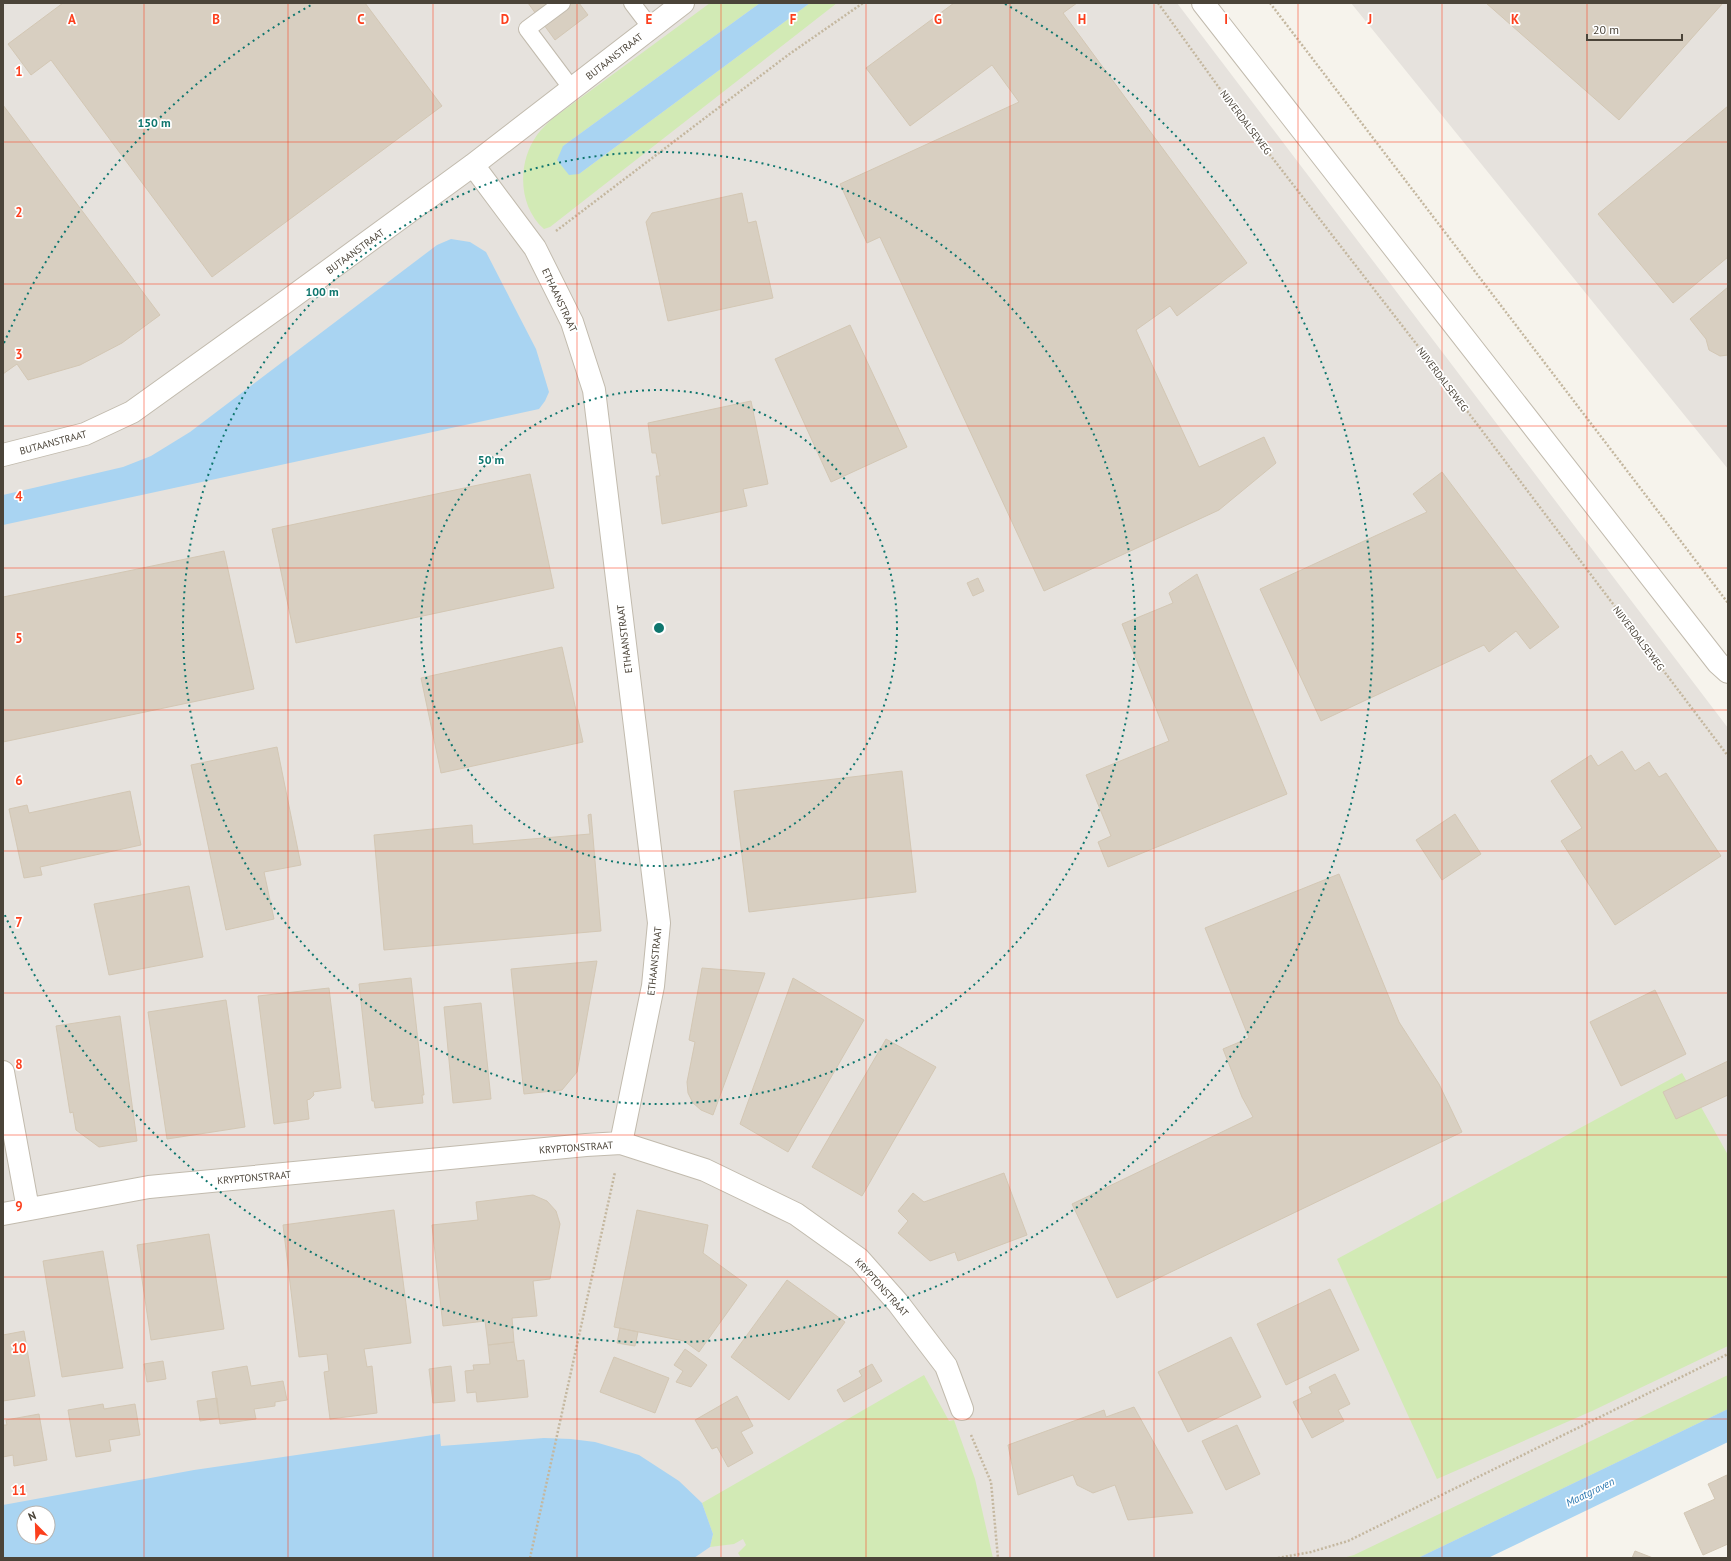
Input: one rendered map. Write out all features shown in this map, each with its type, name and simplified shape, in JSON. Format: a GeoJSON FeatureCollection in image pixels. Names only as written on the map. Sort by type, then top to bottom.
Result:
{"type":"FeatureCollection","features":[{"type":"Feature","properties":{"kind":"street","name":"BUTAANSTRAAT"},"geometry":{"type":"LineString","coordinates":[[3,455],[85,434],[132,412],[284,304],[473,165],[683,3]]}},
{"type":"Feature","properties":{"kind":"street"},"geometry":{"type":"LineString","coordinates":[[1203,3],[1718,663],[1728,672]]}},
{"type":"Feature","properties":{"kind":"street","name":"ETHAANSTRAAT"},"geometry":{"type":"LineString","coordinates":[[473,165],[535,248],[572,322],[594,390],[659,923],[653,986],[621,1143]]}},
{"type":"Feature","properties":{"kind":"street"},"geometry":{"type":"LineString","coordinates":[[3,1072],[28,1209]]}},
{"type":"Feature","properties":{"kind":"street","name":"KRYPTONSTRAAT"},"geometry":{"type":"LineString","coordinates":[[3,1214],[149,1187],[621,1143],[705,1170],[796,1214],[859,1259],[898,1303],[946,1366],[962,1409]]}},
{"type":"Feature","properties":{"kind":"lane"},"geometry":{"type":"LineString","coordinates":[[562,3],[527,30],[572,88]]}},
{"type":"Feature","properties":{"kind":"lane"},"geometry":{"type":"LineString","coordinates":[[632,3],[651,28]]}},
{"type":"Feature","properties":{"kind":"path"},"geometry":{"type":"LineString","coordinates":[[535,248],[788,55],[863,3]]}},
{"type":"Feature","properties":{"kind":"path","name":"NIJVERDALSEWEG"},"geometry":{"type":"LineString","coordinates":[[1158,3],[1234,107],[1421,350],[1728,756]]}},
{"type":"Feature","properties":{"kind":"path"},"geometry":{"type":"LineString","coordinates":[[1270,3],[1728,603]]}},
{"type":"Feature","properties":{"kind":"path"},"geometry":{"type":"LineString","coordinates":[[530,1558],[557,1429],[621,1143]]}},
{"type":"Feature","properties":{"kind":"path"},"geometry":{"type":"LineString","coordinates":[[1278,1558],[1311,1552],[1348,1541],[1728,1354]]}},
{"type":"Feature","properties":{"kind":"path"},"geometry":{"type":"LineString","coordinates":[[962,1409],[968,1428],[991,1482],[998,1558]]}},
{"type":"Feature","properties":{"kind":"shaded area"},"geometry":{"type":"Polygon","coordinates":[[[3,3],[1177,3],[1728,728],[1728,1420],[1460,1558],[3,1558],[3,3]]]}},
{"type":"Feature","properties":{"kind":"shaded area"},"geometry":{"type":"Polygon","coordinates":[[[1351,3],[1728,3],[1728,469],[1351,3]]]}},
{"type":"Feature","properties":{"kind":"green space"},"geometry":{"type":"Polygon","coordinates":[[[710,3],[760,3],[563,146],[579,174],[810,3],[837,3],[550,227],[544,229],[535,220],[529,209],[523,184],[526,158],[530,146],[539,133],[552,119],[710,3]]]}},
{"type":"Feature","properties":{"kind":"green space"},"geometry":{"type":"Polygon","coordinates":[[[1682,1073],[1728,1155],[1728,1346],[1592,1411],[1437,1479],[1337,1259],[1682,1073]]]}},
{"type":"Feature","properties":{"kind":"green space"},"geometry":{"type":"Polygon","coordinates":[[[924,1375],[949,1421],[954,1420],[975,1479],[993,1558],[741,1558],[738,1553],[746,1545],[743,1539],[734,1544],[710,1547],[713,1534],[702,1503],[924,1375]]]}},
{"type":"Feature","properties":{"kind":"green space"},"geometry":{"type":"Polygon","coordinates":[[[1728,1375],[1728,1409],[1418,1558],[1343,1558],[1354,1555],[1728,1375]]]}},
{"type":"Feature","properties":{"kind":"water"},"geometry":{"type":"Polygon","coordinates":[[[760,3],[810,3],[579,174],[569,175],[557,160],[563,146],[760,3]]]}},
{"type":"Feature","properties":{"kind":"water"},"geometry":{"type":"Polygon","coordinates":[[[451,239],[470,242],[486,252],[536,349],[549,392],[539,409],[3,525],[3,495],[123,467],[151,456],[190,432],[437,245],[451,239]]]}},
{"type":"Feature","properties":{"kind":"water","name":"Maatgraven"},"geometry":{"type":"Polygon","coordinates":[[[1728,1409],[1728,1442],[1488,1558],[1418,1558],[1728,1409]]]}},
{"type":"Feature","properties":{"kind":"water"},"geometry":{"type":"Polygon","coordinates":[[[440,1434],[441,1446],[544,1438],[571,1439],[595,1442],[639,1455],[679,1481],[702,1503],[713,1534],[710,1547],[694,1558],[3,1558],[3,1505],[194,1470],[440,1434]]]}},
{"type":"Feature","properties":{"kind":"building"},"geometry":{"type":"Polygon","coordinates":[[[63,3],[365,3],[442,106],[212,277],[51,60],[31,75],[8,44],[63,3]]]}},
{"type":"Feature","properties":{"kind":"building"},"geometry":{"type":"Polygon","coordinates":[[[528,3],[579,3],[588,15],[555,40],[528,3]]]}},
{"type":"Feature","properties":{"kind":"building"},"geometry":{"type":"Polygon","coordinates":[[[954,3],[1077,3],[1063,13],[1247,263],[1177,316],[1170,306],[1136,330],[1199,467],[1264,437],[1276,463],[1219,510],[1044,591],[880,237],[867,243],[840,184],[1019,102],[992,65],[910,126],[866,68],[954,3]]]}},
{"type":"Feature","properties":{"kind":"building"},"geometry":{"type":"Polygon","coordinates":[[[1486,3],[1723,3],[1619,120],[1486,3]]]}},
{"type":"Feature","properties":{"kind":"building"},"geometry":{"type":"Polygon","coordinates":[[[3,105],[160,315],[122,343],[80,365],[28,380],[17,364],[3,374],[3,105]]]}},
{"type":"Feature","properties":{"kind":"building"},"geometry":{"type":"Polygon","coordinates":[[[1728,106],[1728,257],[1673,303],[1598,214],[1728,106]]]}},
{"type":"Feature","properties":{"kind":"building"},"geometry":{"type":"Polygon","coordinates":[[[742,193],[748,223],[756,221],[773,298],[668,321],[646,222],[652,213],[742,193]]]}},
{"type":"Feature","properties":{"kind":"building"},"geometry":{"type":"Polygon","coordinates":[[[1728,287],[1728,355],[1720,356],[1709,350],[1706,339],[1690,319],[1728,287]]]}},
{"type":"Feature","properties":{"kind":"building"},"geometry":{"type":"Polygon","coordinates":[[[850,325],[907,447],[831,482],[775,359],[850,325]]]}},
{"type":"Feature","properties":{"kind":"building"},"geometry":{"type":"Polygon","coordinates":[[[751,401],[768,484],[743,489],[747,506],[662,524],[656,476],[660,476],[656,453],[652,453],[648,423],[751,401]]]}},
{"type":"Feature","properties":{"kind":"building"},"geometry":{"type":"Polygon","coordinates":[[[1442,472],[1559,627],[1530,649],[1516,631],[1489,652],[1484,645],[1321,721],[1260,589],[1427,512],[1413,494],[1442,472]]]}},
{"type":"Feature","properties":{"kind":"building"},"geometry":{"type":"Polygon","coordinates":[[[530,474],[554,588],[296,643],[272,529],[530,474]]]}},
{"type":"Feature","properties":{"kind":"building"},"geometry":{"type":"Polygon","coordinates":[[[224,551],[254,689],[3,742],[3,597],[224,551]]]}},
{"type":"Feature","properties":{"kind":"building"},"geometry":{"type":"Polygon","coordinates":[[[1197,574],[1287,794],[1108,867],[1098,842],[1111,836],[1086,775],[1169,741],[1122,624],[1173,603],[1169,593],[1197,574]]]}},
{"type":"Feature","properties":{"kind":"building"},"geometry":{"type":"Polygon","coordinates":[[[978,578],[984,591],[973,596],[967,583],[978,578]]]}},
{"type":"Feature","properties":{"kind":"building"},"geometry":{"type":"Polygon","coordinates":[[[562,647],[583,742],[441,773],[421,678],[562,647]]]}},
{"type":"Feature","properties":{"kind":"building"},"geometry":{"type":"Polygon","coordinates":[[[277,747],[301,865],[264,872],[274,919],[226,930],[191,765],[277,747]]]}},
{"type":"Feature","properties":{"kind":"building"},"geometry":{"type":"Polygon","coordinates":[[[1622,751],[1635,771],[1649,762],[1659,777],[1666,773],[1721,856],[1615,925],[1561,841],[1582,828],[1551,781],[1591,755],[1598,766],[1622,751]]]}},
{"type":"Feature","properties":{"kind":"building"},"geometry":{"type":"Polygon","coordinates":[[[902,771],[916,892],[749,912],[734,791],[902,771]]]}},
{"type":"Feature","properties":{"kind":"building"},"geometry":{"type":"Polygon","coordinates":[[[130,791],[141,845],[40,867],[42,875],[24,878],[9,809],[27,805],[29,813],[130,791]]]}},
{"type":"Feature","properties":{"kind":"building"},"geometry":{"type":"Polygon","coordinates":[[[591,814],[601,931],[384,950],[374,835],[472,825],[473,844],[590,834],[588,815],[591,814]]]}},
{"type":"Feature","properties":{"kind":"building"},"geometry":{"type":"Polygon","coordinates":[[[1455,814],[1481,854],[1442,880],[1416,840],[1455,814]]]}},
{"type":"Feature","properties":{"kind":"building"},"geometry":{"type":"Polygon","coordinates":[[[1339,874],[1399,1022],[1439,1084],[1462,1132],[1117,1298],[1072,1204],[1253,1117],[1242,1097],[1223,1049],[1249,1038],[1205,928],[1339,874]]]}},
{"type":"Feature","properties":{"kind":"building"},"geometry":{"type":"Polygon","coordinates":[[[189,886],[203,957],[109,975],[94,904],[189,886]]]}},
{"type":"Feature","properties":{"kind":"building"},"geometry":{"type":"Polygon","coordinates":[[[597,961],[577,1072],[562,1090],[524,1094],[511,969],[597,961]]]}},
{"type":"Feature","properties":{"kind":"building"},"geometry":{"type":"Polygon","coordinates":[[[702,968],[765,973],[713,1115],[701,1110],[693,1103],[688,1093],[687,1082],[695,1042],[689,1040],[702,968]]]}},
{"type":"Feature","properties":{"kind":"building"},"geometry":{"type":"Polygon","coordinates":[[[411,978],[424,1095],[422,1095],[423,1103],[375,1108],[374,1101],[372,1101],[359,984],[411,978]]]}},
{"type":"Feature","properties":{"kind":"building"},"geometry":{"type":"Polygon","coordinates":[[[793,978],[864,1020],[788,1152],[740,1124],[793,978]]]}},
{"type":"Feature","properties":{"kind":"building"},"geometry":{"type":"Polygon","coordinates":[[[329,988],[341,1088],[313,1092],[314,1095],[307,1100],[309,1119],[274,1124],[258,996],[329,988]]]}},
{"type":"Feature","properties":{"kind":"building"},"geometry":{"type":"Polygon","coordinates":[[[1655,990],[1686,1054],[1621,1086],[1590,1022],[1655,990]]]}},
{"type":"Feature","properties":{"kind":"building"},"geometry":{"type":"Polygon","coordinates":[[[226,1000],[245,1127],[167,1139],[148,1012],[226,1000]]]}},
{"type":"Feature","properties":{"kind":"building"},"geometry":{"type":"Polygon","coordinates":[[[481,1003],[491,1099],[453,1103],[444,1007],[481,1003]]]}},
{"type":"Feature","properties":{"kind":"building"},"geometry":{"type":"Polygon","coordinates":[[[120,1016],[137,1141],[99,1147],[76,1130],[73,1112],[70,1113],[56,1026],[120,1016]]]}},
{"type":"Feature","properties":{"kind":"building"},"geometry":{"type":"Polygon","coordinates":[[[886,1039],[936,1067],[862,1196],[812,1167],[886,1039]]]}},
{"type":"Feature","properties":{"kind":"building"},"geometry":{"type":"Polygon","coordinates":[[[1728,1061],[1728,1095],[1676,1119],[1663,1092],[1728,1061]]]}},
{"type":"Feature","properties":{"kind":"building"},"geometry":{"type":"Polygon","coordinates":[[[1004,1173],[1027,1235],[958,1261],[955,1252],[930,1261],[898,1233],[908,1221],[898,1211],[913,1193],[924,1202],[1004,1173]]]}},
{"type":"Feature","properties":{"kind":"building"},"geometry":{"type":"Polygon","coordinates":[[[533,1195],[547,1201],[556,1211],[560,1224],[550,1279],[533,1281],[537,1316],[512,1318],[514,1342],[488,1345],[485,1321],[443,1326],[432,1225],[478,1220],[476,1202],[533,1195]]]}},
{"type":"Feature","properties":{"kind":"building"},"geometry":{"type":"Polygon","coordinates":[[[394,1210],[411,1343],[364,1349],[367,1367],[372,1366],[377,1413],[330,1419],[324,1372],[329,1371],[327,1354],[299,1357],[283,1225],[394,1210]]]}},
{"type":"Feature","properties":{"kind":"building"},"geometry":{"type":"Polygon","coordinates":[[[637,1210],[708,1225],[703,1253],[747,1285],[699,1352],[684,1341],[614,1327],[637,1210]]]}},
{"type":"Feature","properties":{"kind":"building"},"geometry":{"type":"Polygon","coordinates":[[[209,1234],[224,1329],[151,1340],[137,1245],[209,1234]]]}},
{"type":"Feature","properties":{"kind":"building"},"geometry":{"type":"Polygon","coordinates":[[[103,1251],[123,1368],[62,1377],[43,1261],[103,1251]]]}},
{"type":"Feature","properties":{"kind":"building"},"geometry":{"type":"Polygon","coordinates":[[[787,1280],[845,1322],[789,1400],[731,1357],[787,1280]]]}},
{"type":"Feature","properties":{"kind":"building"},"geometry":{"type":"Polygon","coordinates":[[[1330,1289],[1359,1350],[1286,1385],[1257,1324],[1330,1289]]]}},
{"type":"Feature","properties":{"kind":"building"},"geometry":{"type":"Polygon","coordinates":[[[620,1328],[638,1332],[635,1346],[617,1343],[620,1328]]]}},
{"type":"Feature","properties":{"kind":"building"},"geometry":{"type":"Polygon","coordinates":[[[24,1331],[35,1396],[3,1401],[3,1335],[24,1331]]]}},
{"type":"Feature","properties":{"kind":"building"},"geometry":{"type":"Polygon","coordinates":[[[1231,1337],[1261,1397],[1188,1432],[1158,1372],[1231,1337]]]}},
{"type":"Feature","properties":{"kind":"building"},"geometry":{"type":"Polygon","coordinates":[[[514,1342],[517,1361],[524,1360],[528,1397],[477,1402],[476,1392],[467,1393],[465,1371],[474,1370],[473,1365],[490,1364],[488,1345],[514,1342]]]}},
{"type":"Feature","properties":{"kind":"building"},"geometry":{"type":"Polygon","coordinates":[[[685,1349],[707,1365],[691,1387],[676,1382],[683,1371],[674,1365],[685,1349]]]}},
{"type":"Feature","properties":{"kind":"building"},"geometry":{"type":"Polygon","coordinates":[[[614,1357],[669,1378],[655,1413],[600,1392],[614,1357]]]}},
{"type":"Feature","properties":{"kind":"building"},"geometry":{"type":"Polygon","coordinates":[[[163,1361],[166,1379],[147,1382],[144,1364],[163,1361]]]}},
{"type":"Feature","properties":{"kind":"building"},"geometry":{"type":"Polygon","coordinates":[[[872,1364],[882,1381],[844,1402],[837,1390],[862,1376],[859,1371],[872,1364]]]}},
{"type":"Feature","properties":{"kind":"building"},"geometry":{"type":"Polygon","coordinates":[[[247,1366],[251,1386],[283,1381],[287,1400],[275,1402],[275,1406],[254,1409],[256,1419],[220,1424],[212,1372],[247,1366]]]}},
{"type":"Feature","properties":{"kind":"building"},"geometry":{"type":"Polygon","coordinates":[[[451,1366],[455,1401],[433,1403],[429,1369],[451,1366]]]}},
{"type":"Feature","properties":{"kind":"building"},"geometry":{"type":"Polygon","coordinates":[[[1335,1374],[1350,1404],[1338,1410],[1344,1421],[1312,1438],[1293,1402],[1312,1393],[1309,1387],[1335,1374]]]}},
{"type":"Feature","properties":{"kind":"building"},"geometry":{"type":"Polygon","coordinates":[[[737,1396],[753,1426],[741,1432],[753,1453],[728,1467],[717,1447],[712,1449],[695,1420],[737,1396]]]}},
{"type":"Feature","properties":{"kind":"building"},"geometry":{"type":"Polygon","coordinates":[[[217,1398],[219,1418],[200,1421],[197,1401],[217,1398]]]}},
{"type":"Feature","properties":{"kind":"building"},"geometry":{"type":"Polygon","coordinates":[[[103,1404],[104,1409],[135,1404],[140,1435],[109,1440],[111,1451],[76,1457],[68,1410],[103,1404]]]}},
{"type":"Feature","properties":{"kind":"building"},"geometry":{"type":"Polygon","coordinates":[[[1134,1407],[1193,1513],[1128,1520],[1115,1485],[1093,1493],[1077,1485],[1073,1475],[1018,1495],[1008,1445],[1104,1410],[1106,1417],[1134,1407]]]}},
{"type":"Feature","properties":{"kind":"building"},"geometry":{"type":"Polygon","coordinates":[[[39,1414],[47,1460],[14,1466],[13,1455],[3,1457],[3,1425],[7,1425],[6,1420],[39,1414]]]}},
{"type":"Feature","properties":{"kind":"building"},"geometry":{"type":"Polygon","coordinates":[[[1237,1425],[1260,1474],[1226,1490],[1202,1441],[1237,1425]]]}},
{"type":"Feature","properties":{"kind":"building"},"geometry":{"type":"Polygon","coordinates":[[[1727,1475],[1728,1544],[1703,1555],[1684,1513],[1715,1499],[1708,1484],[1727,1475]]]}},
{"type":"Feature","properties":{"kind":"building"},"geometry":{"type":"Polygon","coordinates":[[[1635,1551],[1653,1558],[1632,1558],[1635,1551]]]}}]}
